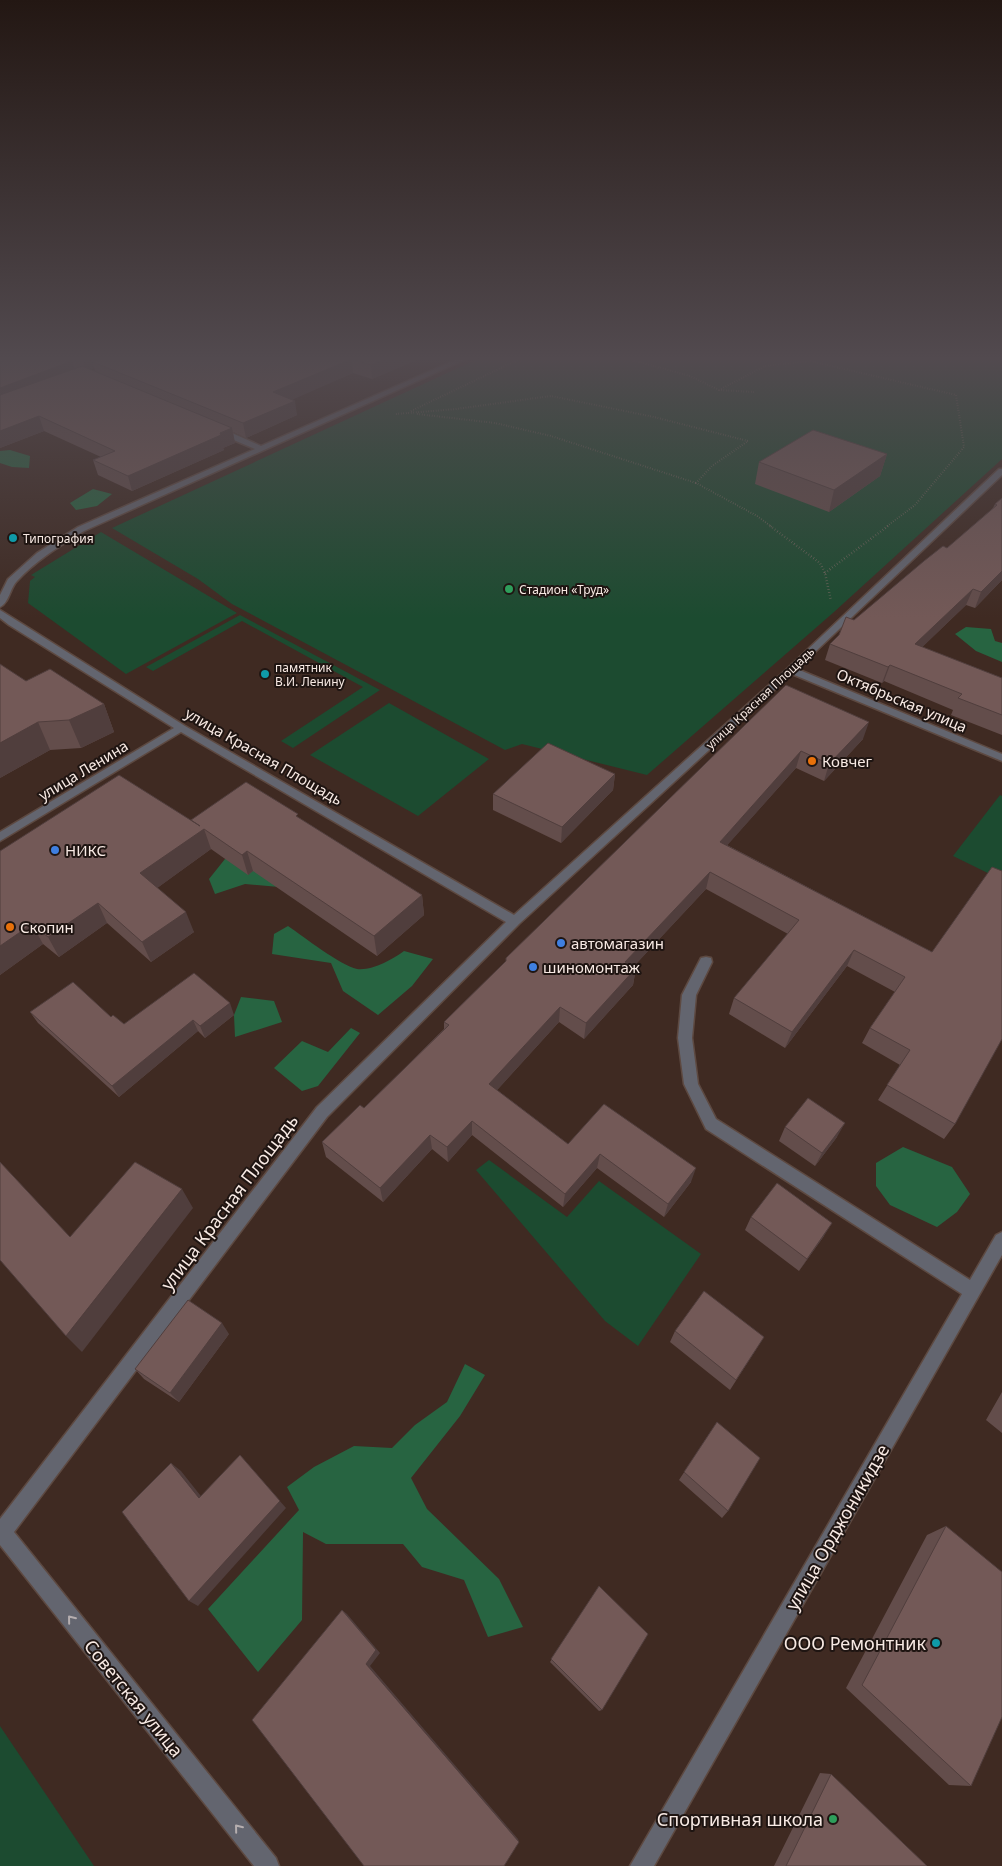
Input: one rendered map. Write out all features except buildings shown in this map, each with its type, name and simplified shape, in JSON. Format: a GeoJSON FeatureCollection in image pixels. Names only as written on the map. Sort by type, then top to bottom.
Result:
{"type":"FeatureCollection","features":[{"type":"Feature","properties":{"kind":"street"},"geometry":{"type":"LineString","coordinates":[[249,443],[261,448]]}},
{"type":"Feature","properties":{"kind":"street"},"geometry":{"type":"LineString","coordinates":[[0,604],[11,581],[40,555],[81,529],[272,443]]}},
{"type":"Feature","properties":{"kind":"street","name":"улица Красная Площадь"},"geometry":{"type":"LineString","coordinates":[[1,1532],[322,1112],[515,921],[791,670],[1002,471]]}},
{"type":"Feature","properties":{"kind":"street","name":"улица Красная Площадь"},"geometry":{"type":"LineString","coordinates":[[0,613],[12,623],[182,728],[515,921]]}},
{"type":"Feature","properties":{"kind":"street","name":"Октябрьская улица"},"geometry":{"type":"LineString","coordinates":[[791,670],[1002,758]]}},
{"type":"Feature","properties":{"kind":"street","name":"улица Ленина"},"geometry":{"type":"LineString","coordinates":[[0,837],[182,728]]}},
{"type":"Feature","properties":{"kind":"street"},"geometry":{"type":"LineString","coordinates":[[706,962],[690,995],[685,1038],[691,1084],[710,1124],[973,1292]]}},
{"type":"Feature","properties":{"kind":"street","name":"улица Орджоникидзе"},"geometry":{"type":"LineString","coordinates":[[641,1866],[1002,1240]]}},
{"type":"Feature","properties":{"kind":"street","name":"Советская улица"},"geometry":{"type":"LineString","coordinates":[[1,1532],[268,1866]]}},
{"type":"Feature","properties":{"kind":"path"},"geometry":{"type":"LineString","coordinates":[[573,443],[696,483],[757,516],[820,563],[825,573],[832,602]]}},
{"type":"Feature","properties":{"kind":"path"},"geometry":{"type":"LineString","coordinates":[[696,483],[712,466],[745,443]]}},
{"type":"Feature","properties":{"kind":"path"},"geometry":{"type":"LineString","coordinates":[[825,573],[915,506],[964,447],[963,443]]}},
{"type":"Feature","properties":{"kind":"green space"},"geometry":{"type":"Polygon","coordinates":[[[296,443],[1002,443],[1002,459],[834,612],[647,775],[522,744],[505,750],[232,604],[198,579],[112,528],[296,443]]]}},
{"type":"Feature","properties":{"kind":"green space"},"geometry":{"type":"Polygon","coordinates":[[[10,450],[30,456],[29,468],[12,467],[0,463],[0,451],[10,450]]]}},
{"type":"Feature","properties":{"kind":"green space"},"geometry":{"type":"Polygon","coordinates":[[[93,489],[112,494],[97,506],[76,510],[70,503],[93,489]]]}},
{"type":"Feature","properties":{"kind":"green space"},"geometry":{"type":"Polygon","coordinates":[[[101,532],[237,613],[126,674],[28,603],[30,581],[35,577],[31,575],[101,532]]]}},
{"type":"Feature","properties":{"kind":"green space"},"geometry":{"type":"Polygon","coordinates":[[[240,615],[380,690],[293,748],[281,741],[363,687],[242,621],[153,671],[146,667],[240,615]]]}},
{"type":"Feature","properties":{"kind":"green space"},"geometry":{"type":"Polygon","coordinates":[[[966,627],[991,629],[995,641],[1002,643],[1002,662],[976,651],[955,634],[966,627]]]}},
{"type":"Feature","properties":{"kind":"green space"},"geometry":{"type":"Polygon","coordinates":[[[389,703],[489,759],[418,816],[310,755],[389,703]]]}},
{"type":"Feature","properties":{"kind":"green space"},"geometry":{"type":"Polygon","coordinates":[[[1000,795],[1002,796],[1002,872],[998,878],[953,856],[1000,795]]]}},
{"type":"Feature","properties":{"kind":"green space"},"geometry":{"type":"Polygon","coordinates":[[[303,835],[279,887],[245,884],[215,894],[209,879],[225,859],[303,835]]]}},
{"type":"Feature","properties":{"kind":"green space"},"geometry":{"type":"Polygon","coordinates":[[[288,926],[332,957],[357,969],[376,966],[404,951],[433,959],[412,986],[378,1015],[343,991],[331,963],[272,954],[274,934],[288,926]]]}},
{"type":"Feature","properties":{"kind":"green space"},"geometry":{"type":"Polygon","coordinates":[[[241,997],[274,1001],[282,1022],[235,1037],[234,1015],[241,997]]]}},
{"type":"Feature","properties":{"kind":"green space"},"geometry":{"type":"Polygon","coordinates":[[[351,1028],[360,1033],[318,1086],[302,1091],[274,1068],[302,1041],[328,1052],[351,1028]]]}},
{"type":"Feature","properties":{"kind":"green space"},"geometry":{"type":"Polygon","coordinates":[[[903,1147],[952,1167],[970,1194],[957,1212],[937,1227],[890,1205],[876,1186],[876,1163],[903,1147]]]}},
{"type":"Feature","properties":{"kind":"green space"},"geometry":{"type":"Polygon","coordinates":[[[489,1160],[567,1217],[599,1181],[701,1254],[638,1346],[605,1321],[476,1170],[489,1160]]]}},
{"type":"Feature","properties":{"kind":"green space"},"geometry":{"type":"Polygon","coordinates":[[[465,1364],[485,1375],[460,1416],[411,1478],[427,1509],[499,1579],[523,1627],[488,1637],[464,1580],[422,1567],[403,1544],[326,1544],[303,1532],[302,1620],[258,1672],[208,1609],[299,1510],[287,1487],[314,1467],[354,1446],[392,1448],[415,1425],[447,1402],[465,1364]]]}},
{"type":"Feature","properties":{"kind":"green space"},"geometry":{"type":"Polygon","coordinates":[[[0,1726],[94,1866],[0,1866],[0,1726]]]}},
{"type":"Feature","properties":{"kind":"place","name":"Типография"},"geometry":{"type":"Point","coordinates":[13,538]}},
{"type":"Feature","properties":{"kind":"place","name":"Стадион «Труд»"},"geometry":{"type":"Point","coordinates":[509,589]}},
{"type":"Feature","properties":{"kind":"place","name":"памятник В.И. Ленину"},"geometry":{"type":"Point","coordinates":[265,674]}},
{"type":"Feature","properties":{"kind":"place","name":"Ковчег"},"geometry":{"type":"Point","coordinates":[812,761]}},
{"type":"Feature","properties":{"kind":"place","name":"НИКС"},"geometry":{"type":"Point","coordinates":[55,850]}},
{"type":"Feature","properties":{"kind":"place","name":"Скопин"},"geometry":{"type":"Point","coordinates":[10,927]}},
{"type":"Feature","properties":{"kind":"place","name":"автомагазин"},"geometry":{"type":"Point","coordinates":[561,943]}},
{"type":"Feature","properties":{"kind":"place","name":"шиномонтаж"},"geometry":{"type":"Point","coordinates":[533,967]}},
{"type":"Feature","properties":{"kind":"place","name":"ООО Ремонтник"},"geometry":{"type":"Point","coordinates":[936,1643]}},
{"type":"Feature","properties":{"kind":"place","name":"Спортивная школа"},"geometry":{"type":"Point","coordinates":[833,1819]}}]}
